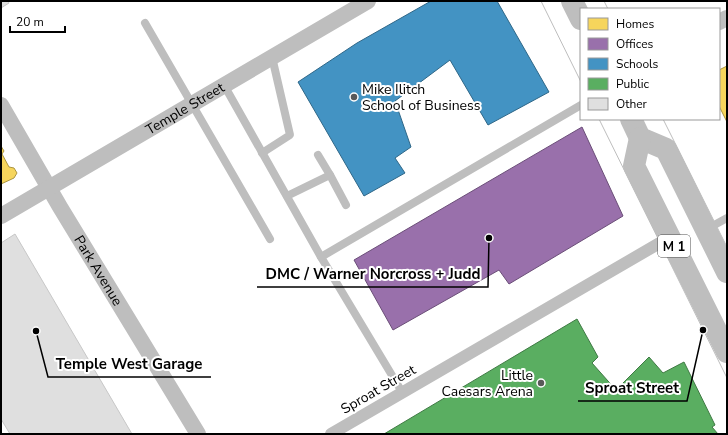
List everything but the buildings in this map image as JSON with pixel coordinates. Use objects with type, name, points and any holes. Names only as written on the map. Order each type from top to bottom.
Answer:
[{"type":"main road","points":[[572,1],[580,17]]},
{"type":"main road","name":"M 1","points":[[636,128],[666,149],[727,272]]},
{"type":"main road","name":"M 1","points":[[636,128],[634,166],[727,352]]},
{"type":"street","name":"Temple Street","points":[[1,216],[365,2]]},
{"type":"street","name":"Park Avenue","points":[[1,105],[198,434]]},
{"type":"street","name":"Sproat Street","points":[[330,434],[670,237]]},
{"type":"lane","points":[[145,23],[270,239]]},
{"type":"lane","points":[[262,153],[290,136],[272,57]]},
{"type":"lane","points":[[224,85],[321,257],[402,392]]},
{"type":"lane","points":[[321,257],[580,106]]},
{"type":"lane","points":[[318,155],[346,205]]},
{"type":"lane","points":[[287,196],[330,175]]},
{"type":"lane","points":[[706,229],[727,218]]},
{"type":"tram line","points":[[541,1],[580,80]]},
{"type":"tram line","points":[[604,1],[608,8]]},
{"type":"tram line","points":[[599,120],[727,378]]},
{"type":"tram line","points":[[664,120],[727,247]]},
{"type":"place","name":"Mike Ilitch School of Business","points":[[354,97]]},
{"type":"place","name":"DMC / Warner Norcross + Judd","points":[[489,238]]},
{"type":"place","name":"Sproat Street","points":[[703,330]]},
{"type":"place","name":"Temple West Garage","points":[[36,331]]},
{"type":"place","name":"Little Caesars Arena","points":[[541,383]]}]
